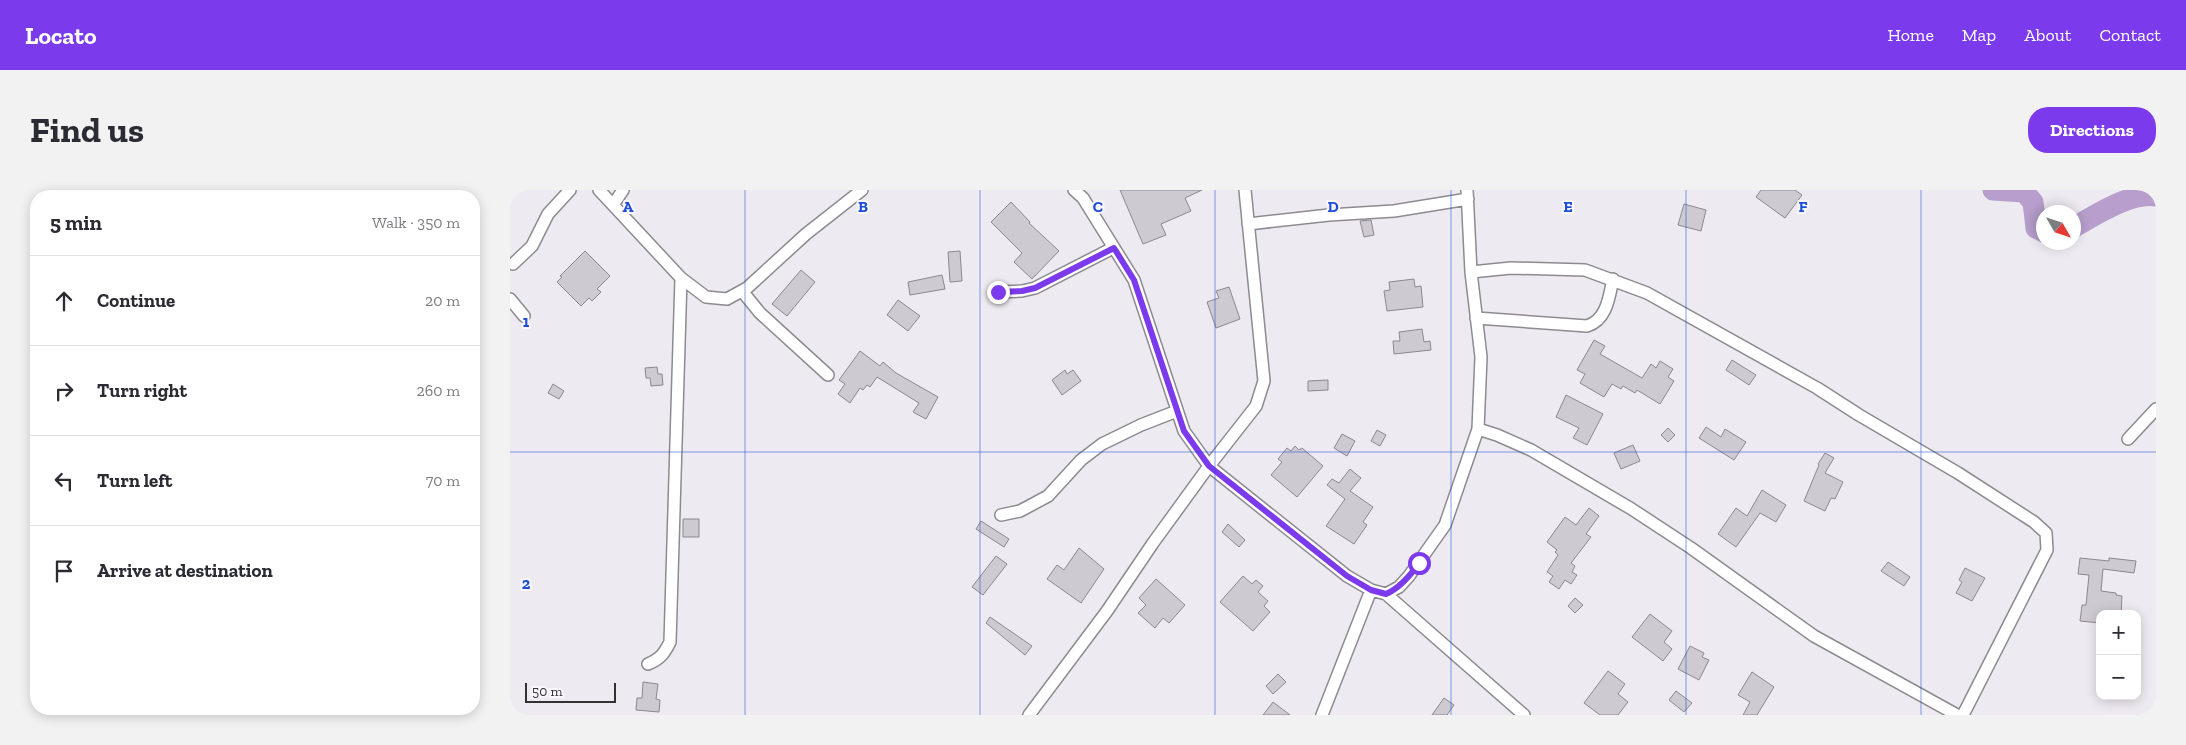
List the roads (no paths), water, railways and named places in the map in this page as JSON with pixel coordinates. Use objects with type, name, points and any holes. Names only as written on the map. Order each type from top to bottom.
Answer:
[{"type":"street","points":[[512,264],[532,246],[548,214],[570,190]]},
{"type":"street","points":[[598,190],[681,278],[706,297],[728,299],[742,291],[806,234],[862,190]]},
{"type":"street","points":[[613,205],[624,190]]},
{"type":"street","points":[[1074,190],[1083,198],[1134,280],[1184,431],[1209,466],[1347,576],[1371,590],[1386,594],[1524,715]]},
{"type":"street","points":[[1029,715],[1108,611],[1153,543],[1209,466],[1256,406],[1264,381],[1245,190]]},
{"type":"street","points":[[1248,224],[1329,215],[1394,211],[1467,194],[1471,272],[1481,357],[1478,430],[1444,526],[1410,576],[1399,587],[1386,594]]},
{"type":"street","points":[[998,292],[1022,291],[1035,288],[1114,248]]},
{"type":"street","points":[[1471,272],[1510,268],[1568,268],[1585,270],[1654,296],[1817,388],[1859,416],[1958,473],[2034,522],[2046,533],[2048,550],[1963,715]]},
{"type":"street","points":[[648,664],[665,653],[670,642],[681,278]]},
{"type":"street","points":[[1476,318],[1587,326],[1593,324],[1605,312],[1613,279]]},
{"type":"street","points":[[742,291],[760,313],[828,375]]},
{"type":"street","points":[[510,299],[524,316]]},
{"type":"street","points":[[2128,439],[2156,409]]},
{"type":"street","points":[[1001,515],[1020,511],[1048,496],[1081,460],[1102,444],[1141,425],[1177,411]]},
{"type":"street","points":[[1478,430],[1497,435],[1531,450],[1630,508],[1691,548],[1814,636],[1957,715]]},
{"type":"street","points":[[1322,715],[1371,590]]},
{"type":"waterway","points":[[1993,190],[2024,192],[2033,202],[2036,228]]},
{"type":"waterway","points":[[2081,223],[2113,205],[2135,197],[2156,196]]}]
